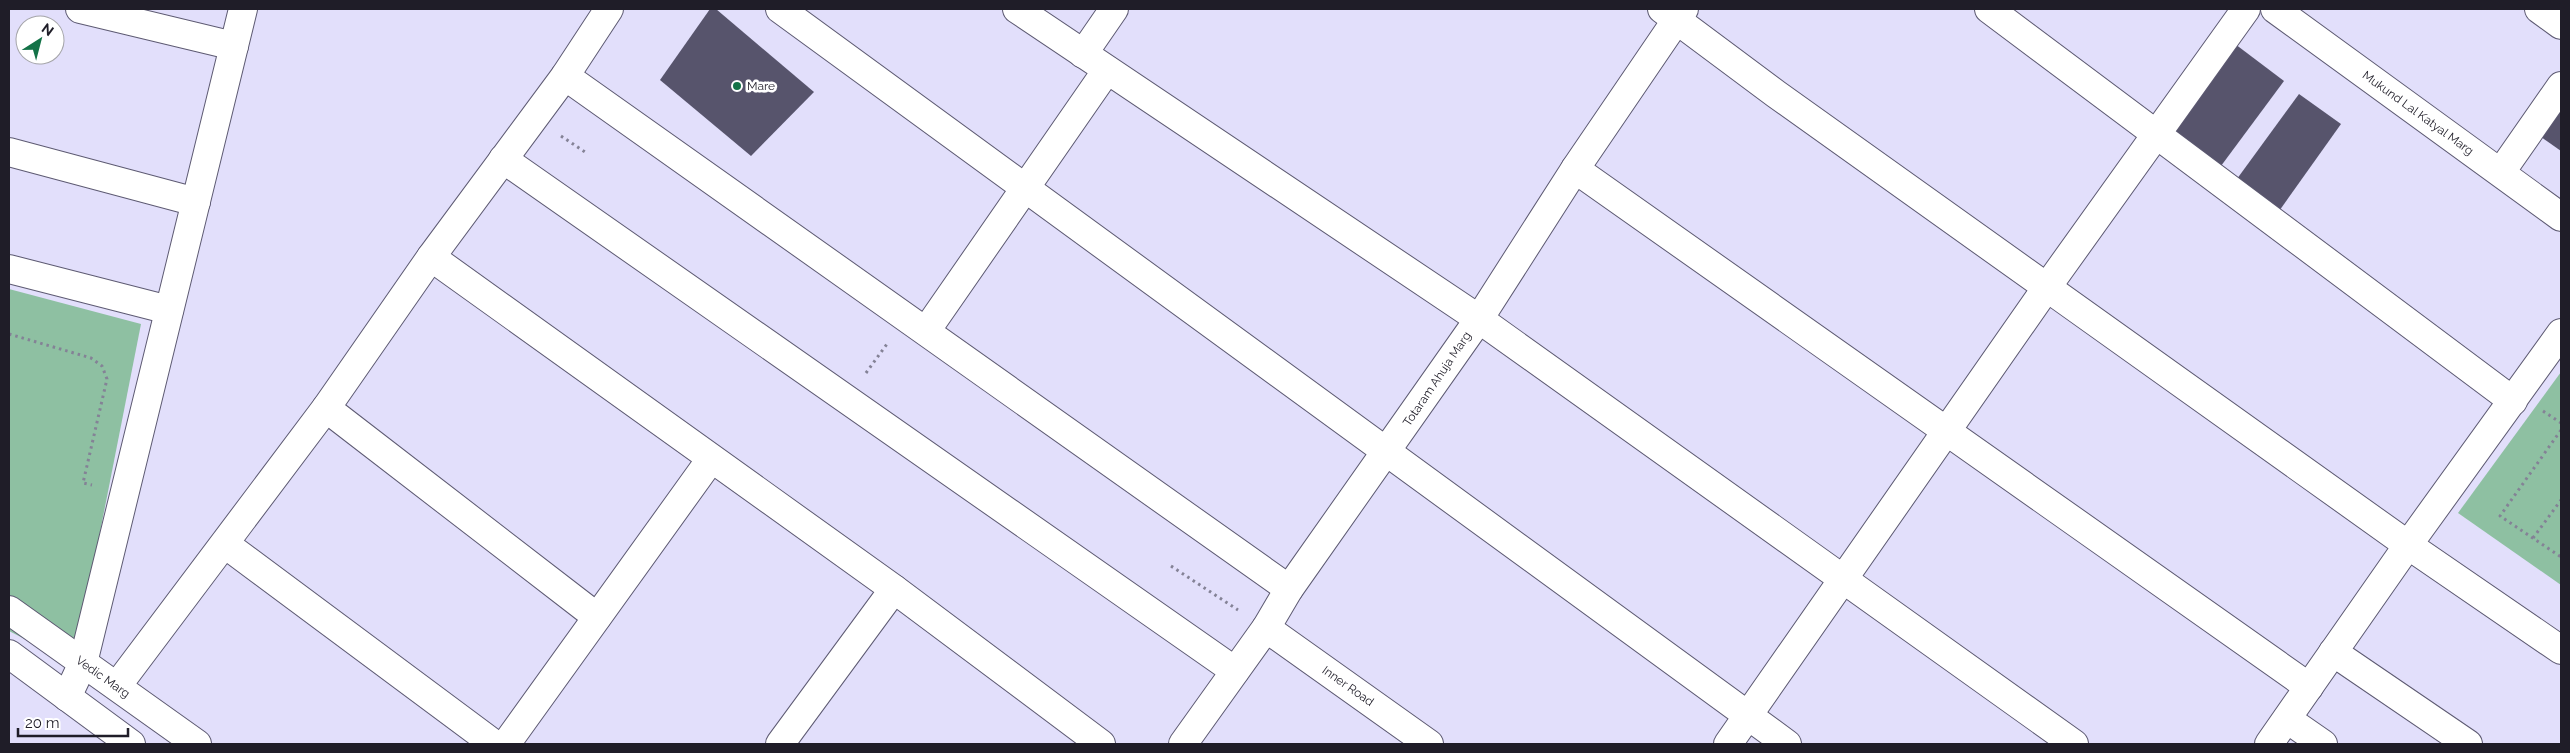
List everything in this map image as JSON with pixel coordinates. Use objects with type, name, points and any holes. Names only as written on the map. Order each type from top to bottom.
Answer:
[{"type":"street","points":[[80,9],[234,46]]},
{"type":"street","points":[[67,697],[83,663],[243,9]]},
{"type":"street","points":[[117,686],[326,408],[431,257],[565,76],[609,9]]},
{"type":"street","points":[[780,9],[1787,744]]},
{"type":"street","points":[[1017,9],[1479,318],[2074,744]]},
{"type":"street","points":[[1083,54],[1114,9]]},
{"type":"street","points":[[1989,9],[2513,402]]},
{"type":"street","points":[[1728,744],[2048,287],[2246,9]]},
{"type":"street","name":"Mukund Lal Katyal Marg","points":[[2275,9],[2561,217]]},
{"type":"street","points":[[2539,9],[2561,25]]},
{"type":"street","points":[[1675,12],[1776,94],[2408,545],[2559,644]]},
{"type":"street","name":"Totaram Ahuja Marg","points":[[1183,744],[1266,628],[1289,589],[1388,452],[1479,318],[1675,12]]},
{"type":"street","points":[[926,331],[1107,70]]},
{"type":"street","points":[[565,76],[1289,589]]},
{"type":"street","points":[[2500,172],[2561,86]]},
{"type":"street","points":[[9,152],[196,202]]},
{"type":"street","points":[[503,159],[1235,671]]},
{"type":"street","points":[[1576,169],[2309,687]]},
{"type":"street","points":[[431,257],[894,588],[1101,744]]},
{"type":"street","points":[[9,269],[170,310]]},
{"type":"street","points":[[2269,744],[2408,545],[2561,333]]},
{"type":"street","points":[[326,408],[597,617]]},
{"type":"street","points":[[506,744],[711,459]]},
{"type":"street","points":[[225,544],[494,744]]},
{"type":"street","points":[[780,744],[894,588]]},
{"type":"street","points":[[9,648],[18,616]]},
{"type":"street","name":"Vedic Marg","points":[[18,616],[197,744]]},
{"type":"street","name":"Inner Road","points":[[1266,628],[1430,744]]},
{"type":"street","points":[[2334,652],[2468,744]]},
{"type":"street","points":[[9,654],[131,744]]},
{"type":"street","points":[[2287,718],[2323,744]]},
{"type":"path","points":[[583,160],[588,154]]},
{"type":"path","points":[[9,334],[91,358],[102,366],[107,379],[83,483]]},
{"type":"path","points":[[861,381],[891,338]]},
{"type":"path","points":[[2561,430],[2500,516],[2561,557]]},
{"type":"path","points":[[2533,538],[2561,500]]},
{"type":"path","points":[[1171,566],[1266,628]]},
{"type":"green space","points":[[9,289],[141,324],[74,664],[9,631]]},
{"type":"green space","points":[[2561,372],[2561,585],[2458,513]]},
{"type":"building","name":"Mare","points":[[710,9],[716,9],[814,92],[751,156],[660,80]]},
{"type":"building","points":[[2235,44],[2284,81],[2218,170],[2168,133]]},
{"type":"building","points":[[2299,94],[2341,124],[2277,214],[2234,183]]},
{"type":"building","points":[[2561,100],[2561,151],[2537,134]]},
{"type":"place","name":"Mare","points":[[737,86]]}]
